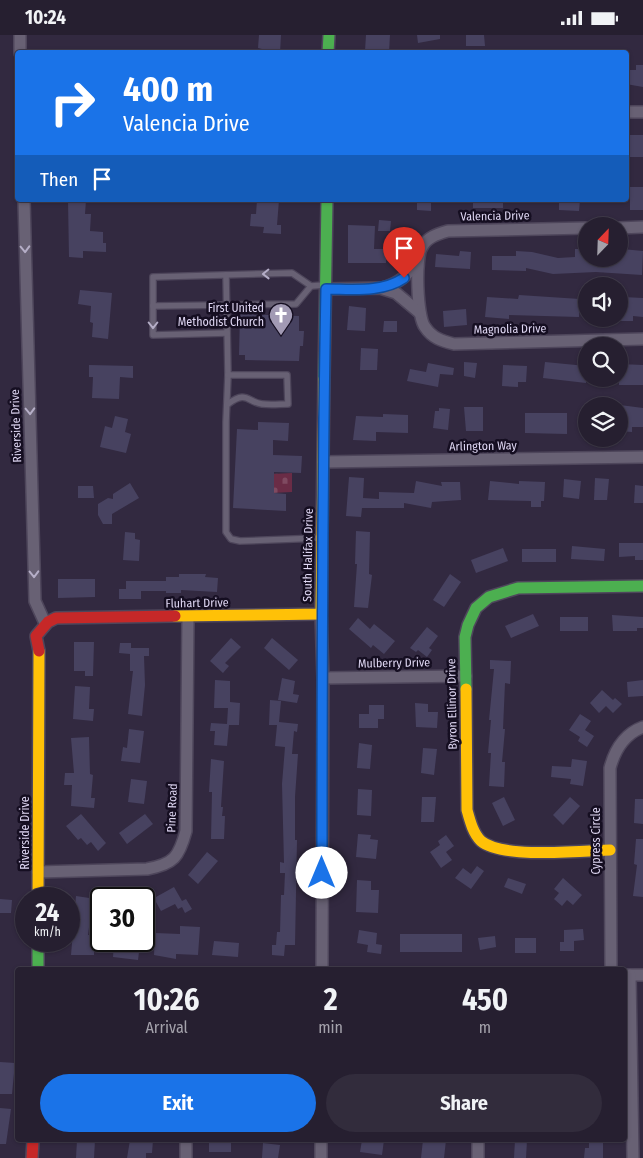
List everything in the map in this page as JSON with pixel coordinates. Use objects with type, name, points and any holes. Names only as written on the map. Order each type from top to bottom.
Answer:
[{"type":"street","points":[[20,35],[20,50]]},
{"type":"street","points":[[328,50],[329,35]]},
{"type":"street","points":[[629,112],[643,112]]},
{"type":"street","name":"Riverside Drive","points":[[24,202],[35,601],[47,629],[36,636],[40,647],[38,887]]},
{"type":"street","name":"South Halifax Drive","points":[[322,967],[323,678],[321,614],[327,202]]},
{"type":"street","points":[[628,227],[643,227]]},
{"type":"street","name":"Valencia Drive","points":[[326,287],[380,288],[394,285],[411,270],[421,247],[427,240],[448,231],[578,228]]},
{"type":"street","name":"Magnolia Drive","points":[[418,257],[420,313],[424,326],[434,338],[454,344],[643,339]]},
{"type":"street","name":"Valencia Drive","points":[[380,288],[396,293],[420,313]]},
{"type":"street","name":"Arlington Way","points":[[323,462],[643,457]]},
{"type":"street","name":"Byron Ellinor Drive","points":[[610,850],[504,851],[483,843],[475,833],[467,810],[467,626],[477,606],[486,597],[499,592],[518,588],[643,586]]},
{"type":"street","name":"Fluhart Drive","points":[[47,629],[58,616],[74,618],[321,614]]},
{"type":"street","name":"Pine Road","points":[[38,872],[147,869],[165,866],[176,858],[186,831],[188,617]]},
{"type":"street","name":"Mulberry Drive","points":[[323,678],[466,676]]},
{"type":"street","name":"Cypress Circle","points":[[611,967],[610,768],[614,753],[622,741],[635,729],[643,727]]},
{"type":"street","points":[[38,952],[38,967]]},
{"type":"street","points":[[633,1158],[628,975],[643,975]]},
{"type":"street","points":[[32,1158],[33,1142]]},
{"type":"street","points":[[186,1142],[186,1158]]},
{"type":"street","points":[[321,1142],[321,1158]]},
{"type":"street","points":[[478,1142],[478,1158]]},
{"type":"lane","points":[[227,333],[153,335],[153,277],[292,273],[311,286],[326,287]]},
{"type":"lane","points":[[226,275],[228,375],[226,531],[231,539],[240,541],[322,538]]},
{"type":"lane","points":[[153,306],[296,304],[311,286]]},
{"type":"lane","points":[[228,375],[287,375],[288,404],[260,404],[246,397],[240,397],[228,403]]},
{"type":"green space","points":[[292,473],[292,492],[271,493],[271,474]]},
{"type":"building","points":[[259,35],[281,35],[280,50],[262,50],[258,48]]},
{"type":"building","points":[[366,35],[390,35],[389,50],[365,50]]},
{"type":"building","points":[[417,35],[440,35],[440,39],[418,43]]},
{"type":"building","points":[[466,35],[484,35],[485,46],[466,46]]},
{"type":"building","points":[[636,65],[643,65],[643,87],[629,85],[629,70],[636,70]]},
{"type":"building","points":[[629,135],[643,135],[643,157],[629,157]]},
{"type":"building","points":[[630,187],[643,187],[643,210],[630,210]]},
{"type":"building","points":[[68,202],[86,202],[85,214],[91,214],[90,231],[103,232],[103,243],[106,243],[106,252],[83,251],[83,258],[69,257]]},
{"type":"building","points":[[257,202],[279,202],[277,225],[281,225],[281,234],[263,233],[264,227],[250,226],[251,214],[256,214]]},
{"type":"building","points":[[417,202],[431,202],[431,211],[417,210]]},
{"type":"building","points":[[473,202],[503,202],[503,208],[473,208]]},
{"type":"building","points":[[559,202],[580,202],[579,211],[559,210]]},
{"type":"building","points":[[379,220],[391,221],[390,231],[378,231]]},
{"type":"building","points":[[348,225],[375,226],[374,249],[386,249],[386,263],[348,263]]},
{"type":"building","points":[[575,249],[578,249],[578,267],[628,267],[628,250],[643,251],[642,275],[596,272],[553,274],[526,268],[526,271],[492,270],[492,256],[516,256],[516,251],[532,252],[558,258],[575,257]]},
{"type":"building","points":[[460,251],[471,252],[470,269],[435,267],[436,254],[459,256]]},
{"type":"building","points":[[80,290],[112,293],[108,339],[92,337],[93,323],[90,322],[91,306],[78,304]]},
{"type":"building","points":[[519,295],[578,299],[578,317],[509,315],[509,319],[485,317],[487,297],[518,299]]},
{"type":"building","points":[[628,297],[643,298],[643,317],[633,316],[633,321],[628,321]]},
{"type":"building","points":[[349,306],[366,308],[365,331],[347,330]]},
{"type":"building","points":[[466,309],[467,325],[444,327],[443,311]]},
{"type":"building","points":[[240,314],[299,316],[299,331],[304,331],[299,361],[245,360],[245,355],[239,355]]},
{"type":"building","points":[[384,321],[397,321],[397,332],[383,332]]},
{"type":"building","points":[[361,348],[378,349],[377,370],[360,370]]},
{"type":"building","points":[[464,362],[477,363],[475,378],[464,376]]},
{"type":"building","points":[[545,362],[578,365],[578,382],[543,378]]},
{"type":"building","points":[[428,363],[454,368],[453,375],[440,374],[438,387],[407,381],[410,369],[426,372]]},
{"type":"building","points":[[628,364],[643,365],[643,385],[628,385]]},
{"type":"building","points":[[89,365],[133,366],[133,378],[120,377],[119,399],[92,398],[93,377],[89,377]]},
{"type":"building","points":[[503,365],[527,366],[526,382],[518,382],[518,387],[502,386]]},
{"type":"building","points":[[628,406],[643,408],[643,427],[632,427],[632,432],[628,432]]},
{"type":"building","points":[[464,407],[483,407],[483,431],[466,431]]},
{"type":"building","points":[[439,408],[450,409],[448,430],[433,428],[435,411],[439,411]]},
{"type":"building","points":[[525,413],[567,413],[567,434],[525,433]]},
{"type":"building","points":[[383,414],[408,415],[408,433],[376,432],[376,441],[353,440],[356,416],[383,417]]},
{"type":"building","points":[[115,416],[128,419],[125,432],[131,434],[126,453],[100,447],[105,426],[112,428]]},
{"type":"building","points":[[258,422],[289,423],[288,441],[273,440],[273,455],[302,456],[301,473],[274,472],[274,493],[286,494],[286,511],[233,508],[237,429],[258,430]]},
{"type":"building","points":[[349,477],[364,478],[363,498],[379,499],[379,492],[414,493],[416,481],[442,486],[441,482],[460,482],[461,500],[432,502],[431,508],[404,503],[404,508],[362,508],[361,517],[346,516]]},
{"type":"building","points":[[595,478],[609,479],[607,500],[594,500]]},
{"type":"building","points":[[564,479],[581,481],[579,499],[563,497]]},
{"type":"building","points":[[490,481],[519,484],[519,481],[545,482],[544,501],[541,501],[541,507],[531,507],[531,501],[488,500]]},
{"type":"building","points":[[130,483],[139,498],[112,514],[112,524],[103,524],[98,515],[98,504],[108,498],[113,499],[113,494]]},
{"type":"building","points":[[635,485],[643,486],[643,503],[634,503]]},
{"type":"building","points":[[78,486],[93,486],[94,498],[78,498]]},
{"type":"building","points":[[356,531],[370,532],[369,574],[372,575],[368,608],[354,607],[357,564],[355,564]]},
{"type":"building","points":[[125,532],[135,533],[135,539],[140,540],[139,561],[123,560]]},
{"type":"building","points":[[619,543],[643,543],[643,560],[635,560],[635,556],[619,557]]},
{"type":"building","points":[[572,546],[605,549],[604,561],[571,559]]},
{"type":"building","points":[[503,548],[508,561],[476,573],[471,560]]},
{"type":"building","points":[[522,549],[556,549],[556,562],[522,562]]},
{"type":"building","points":[[179,574],[206,574],[205,577],[218,578],[217,592],[181,590],[181,593],[166,593],[166,591],[141,591],[141,599],[119,599],[119,589],[126,589],[126,581],[166,581],[166,577],[179,577]]},
{"type":"building","points":[[450,574],[461,582],[444,607],[433,600]]},
{"type":"building","points":[[58,579],[95,579],[95,597],[58,598]]},
{"type":"building","points":[[533,614],[539,626],[511,638],[505,626]]},
{"type":"building","points":[[612,615],[643,617],[643,628],[637,628],[637,631],[613,631]]},
{"type":"building","points":[[560,617],[588,617],[588,631],[560,631]]},
{"type":"building","points":[[358,618],[370,629],[374,624],[395,641],[384,654],[373,645],[371,648],[349,629]]},
{"type":"building","points":[[427,627],[438,636],[429,648],[432,650],[427,657],[418,650],[416,652],[410,648]]},
{"type":"building","points":[[231,638],[241,647],[225,663],[229,666],[223,673],[210,661]]},
{"type":"building","points":[[272,638],[298,660],[289,670],[264,648]]},
{"type":"building","points":[[74,642],[94,642],[93,676],[85,676],[85,671],[74,671]]},
{"type":"building","points":[[120,643],[131,643],[131,648],[149,648],[149,656],[144,656],[145,685],[142,716],[128,714],[133,671],[130,671],[130,654],[119,653]]},
{"type":"building","points":[[490,660],[511,661],[510,684],[505,683],[503,729],[505,729],[502,762],[505,762],[504,787],[489,786],[491,753],[488,753],[491,720],[489,720],[494,669],[490,669]]},
{"type":"building","points":[[282,678],[295,681],[293,694],[299,695],[297,703],[278,700]]},
{"type":"building","points":[[215,680],[230,681],[230,702],[240,703],[239,725],[229,725],[227,746],[214,745],[215,731],[210,731],[211,723],[227,724],[228,708],[214,708]]},
{"type":"building","points":[[643,680],[643,696],[628,697],[627,682]]},
{"type":"building","points":[[75,686],[90,687],[89,709],[94,709],[93,721],[73,719]]},
{"type":"building","points":[[602,690],[613,700],[615,698],[622,704],[613,713],[606,706],[599,713],[590,703]]},
{"type":"building","points":[[270,700],[281,701],[279,722],[298,724],[297,732],[294,731],[292,754],[298,754],[295,797],[295,840],[297,840],[295,945],[285,945],[284,956],[272,955],[272,945],[276,945],[277,932],[280,932],[281,895],[284,895],[285,873],[280,873],[280,862],[284,863],[282,784],[285,747],[275,746],[277,725],[269,725]]},
{"type":"building","points":[[415,703],[428,704],[428,712],[438,712],[437,728],[416,727]]},
{"type":"building","points":[[369,705],[384,705],[384,719],[378,719],[378,728],[359,728],[359,714],[369,714]]},
{"type":"building","points":[[580,714],[591,721],[585,730],[594,736],[587,747],[578,741],[580,737],[569,730]]},
{"type":"building","points":[[129,729],[144,731],[140,763],[121,761],[123,747],[127,748]]},
{"type":"building","points":[[89,737],[90,774],[93,775],[91,798],[95,798],[94,808],[71,806],[72,785],[64,785],[65,773],[74,773],[71,738]]},
{"type":"building","points":[[359,743],[372,745],[370,769],[357,768]]},
{"type":"building","points":[[423,748],[437,749],[434,775],[421,773]]},
{"type":"building","points":[[211,759],[224,761],[221,807],[223,807],[222,816],[225,816],[224,839],[211,839],[212,792],[209,792]]},
{"type":"building","points":[[572,759],[587,761],[583,786],[570,784],[571,779],[551,777],[552,766],[571,767]]},
{"type":"building","points":[[131,779],[147,781],[144,804],[128,802]]},
{"type":"building","points":[[358,789],[372,790],[371,816],[357,815]]},
{"type":"building","points":[[422,797],[436,797],[434,822],[421,822]]},
{"type":"building","points":[[504,797],[515,820],[503,826],[492,803]]},
{"type":"building","points":[[570,797],[580,806],[563,825],[553,815]]},
{"type":"building","points":[[635,799],[643,799],[643,824],[634,823]]},
{"type":"building","points":[[81,814],[106,843],[98,851],[91,842],[87,845],[81,838],[78,840],[66,826]]},
{"type":"building","points":[[145,814],[153,824],[127,844],[119,833]]},
{"type":"building","points":[[358,834],[371,835],[370,839],[378,840],[376,859],[356,857]]},
{"type":"building","points":[[446,835],[454,846],[446,852],[452,860],[441,868],[430,852],[440,845],[438,841]]},
{"type":"building","points":[[636,839],[643,839],[643,897],[633,896],[637,865],[634,864]]},
{"type":"building","points":[[207,852],[218,861],[198,884],[188,875]]},
{"type":"building","points":[[477,866],[484,871],[471,889],[455,878],[463,868],[471,874]]},
{"type":"building","points":[[508,878],[526,884],[522,894],[504,887]]},
{"type":"building","points":[[563,878],[582,895],[573,905],[567,900],[562,906],[554,899],[559,893],[554,889]]},
{"type":"building","points":[[357,880],[371,881],[371,890],[379,890],[378,913],[356,912]]},
{"type":"building","points":[[174,887],[182,901],[186,899],[192,909],[185,913],[182,907],[178,909],[175,904],[161,911],[156,902],[156,897]]},
{"type":"building","points":[[80,897],[90,898],[88,935],[90,935],[90,952],[94,952],[94,955],[71,955],[71,952],[80,952]]},
{"type":"building","points":[[0,899],[12,900],[11,913],[0,913]]},
{"type":"building","points":[[180,926],[200,927],[198,955],[176,954],[176,959],[154,955],[155,933],[180,934]]},
{"type":"building","points":[[583,929],[584,940],[574,941],[574,951],[560,951],[560,942],[564,942],[564,930]]},
{"type":"building","points":[[359,930],[377,933],[376,944],[382,945],[381,954],[367,952],[368,945],[357,943]]},
{"type":"building","points":[[400,934],[462,934],[462,952],[400,952]]},
{"type":"building","points":[[495,936],[496,947],[480,950],[478,938]]},
{"type":"building","points":[[515,938],[536,938],[536,953],[515,953]]},
{"type":"building","points":[[214,941],[239,943],[238,957],[212,955]]},
{"type":"building","points":[[113,952],[139,952],[138,960],[113,957]]},
{"type":"building","points":[[0,1062],[15,1063],[12,1094],[0,1094]]},
{"type":"building","points":[[0,1108],[11,1109],[6,1144],[0,1144]]},
{"type":"building","points":[[77,1142],[95,1142],[94,1158],[76,1158]]},
{"type":"building","points":[[130,1142],[153,1142],[152,1153],[146,1153],[146,1158],[127,1158]]},
{"type":"building","points":[[209,1142],[231,1143],[231,1152],[209,1152]]},
{"type":"building","points":[[362,1142],[384,1142],[382,1155],[360,1152]]},
{"type":"building","points":[[423,1142],[446,1142],[444,1158],[421,1158]]},
{"type":"building","points":[[515,1142],[527,1142],[526,1158],[514,1158]]},
{"type":"building","points":[[589,1142],[603,1142],[603,1158],[584,1158],[585,1148],[589,1148]]},
{"type":"building","points":[[263,1143],[280,1145],[278,1158],[262,1158]]},
{"type":"traffic: fast","points":[[328,50],[329,35]]},
{"type":"traffic: fast","points":[[324,379],[327,202]]},
{"type":"traffic: fast","points":[[466,689],[465,637],[476,608],[489,597],[518,588],[643,586]]},
{"type":"traffic: fast","points":[[38,952],[38,967]]},
{"type":"traffic: slow","points":[[175,616],[321,614],[324,379]]},
{"type":"traffic: slow","points":[[38,887],[39,651]]},
{"type":"traffic: slow","points":[[466,689],[467,810],[478,838],[491,847],[524,852],[610,850]]},
{"type":"traffic: jam","points":[[39,651],[36,636],[48,622],[56,618],[175,616]]},
{"type":"traffic: jam","points":[[32,1158],[33,1142]]},
{"type":"place","name":"First United Methodist Church","points":[[281,336]]},
{"type":"route","points":[[322,873],[323,678],[321,614],[326,289],[380,288],[394,285],[404,278]]}]
